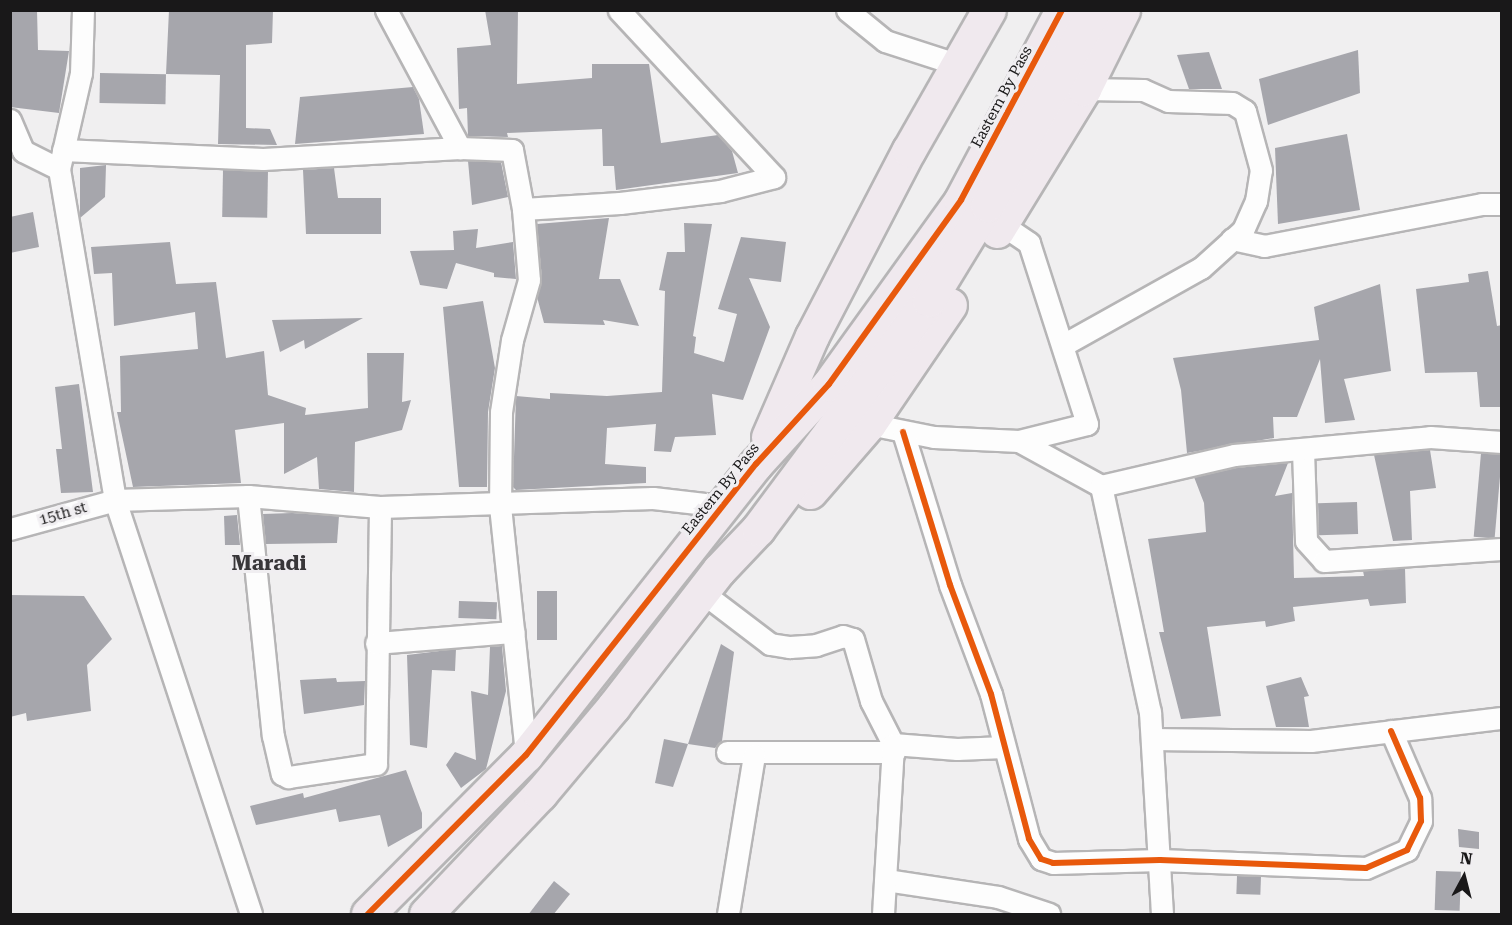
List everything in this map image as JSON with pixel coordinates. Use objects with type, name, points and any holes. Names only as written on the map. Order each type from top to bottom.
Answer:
[{"type":"main road","points":[[756,464],[812,336],[909,150],[989,10]]},
{"type":"main road","name":"Eastern By Pass","points":[[368,915],[526,755],[756,464],[829,384],[961,200],[1062,10]]},
{"type":"main road","points":[[437,911],[540,794],[703,593],[758,529],[929,300],[987,205],[1094,10]]},
{"type":"main road","points":[[758,529],[804,498],[869,424],[1001,224],[1084,89],[1123,10]]},
{"type":"street","points":[[83,10],[81,73],[61,159],[114,500],[251,915]]},
{"type":"street","points":[[386,10],[460,148]]},
{"type":"street","points":[[523,209],[620,203],[720,191],[774,177],[619,10]]},
{"type":"street","points":[[848,10],[885,41],[959,65]]},
{"type":"street","points":[[1063,345],[1201,268],[1243,230],[1256,201],[1261,170],[1245,111],[1232,103],[1168,101],[1143,90],[1084,89]]},
{"type":"street","points":[[10,120],[17,154],[61,159],[263,159],[460,148],[512,150],[523,209],[529,280],[512,340],[501,412],[500,506],[526,755]]},
{"type":"street","points":[[1232,239],[1264,246],[1482,204],[1502,204]]},
{"type":"street","points":[[869,424],[903,432],[1019,441],[1088,424],[1029,243],[1001,224]]},
{"type":"street","points":[[903,432],[950,585],[991,694],[1029,839],[1041,859],[1053,863],[1160,860],[1366,868],[1407,850],[1421,821],[1420,798],[1390,731]]},
{"type":"street","points":[[1019,441],[1101,486],[1234,455],[1430,437],[1502,442]]},
{"type":"street","points":[[1303,450],[1306,542],[1324,561],[1502,549]]},
{"type":"street","points":[[1101,486],[1150,712],[1162,915]]},
{"type":"street","points":[[248,496],[273,736],[282,774],[299,777],[376,764],[376,643],[380,507]]},
{"type":"street","name":"15th st","points":[[10,529],[114,500],[248,496],[380,507],[500,506],[653,498],[722,506]]},
{"type":"street","points":[[703,593],[770,644],[790,647],[816,645],[843,636],[853,639],[858,646],[870,701],[893,748],[883,915]]},
{"type":"street","points":[[376,643],[514,632]]},
{"type":"street","points":[[1152,739],[1311,741],[1502,718]]},
{"type":"street","points":[[727,752],[754,755],[893,748],[1004,747]]},
{"type":"street","points":[[728,915],[754,755]]},
{"type":"street","points":[[886,880],[998,897],[1049,915]]},
{"type":"building","points":[[10,10],[37,10],[38,50],[69,51],[59,113],[10,107]]},
{"type":"building","points":[[169,10],[273,10],[272,43],[246,45],[246,128],[270,129],[277,145],[218,144],[220,75],[166,74]]},
{"type":"building","points":[[485,10],[518,10],[517,84],[592,78],[592,64],[649,64],[661,143],[718,135],[732,151],[738,173],[616,190],[614,166],[603,166],[602,129],[507,133],[508,137],[468,136],[467,108],[459,109],[457,48],[491,45]]},
{"type":"building","points":[[1358,50],[1360,93],[1268,125],[1259,79]]},
{"type":"building","points":[[1209,52],[1222,89],[1189,89],[1177,55]]},
{"type":"building","points":[[100,73],[166,74],[165,104],[99,103]]},
{"type":"building","points":[[413,87],[419,99],[424,134],[295,144],[300,97]]},
{"type":"building","points":[[1347,134],[1360,210],[1278,224],[1275,148]]},
{"type":"building","points":[[468,161],[501,162],[508,197],[472,205]]},
{"type":"building","points":[[106,165],[105,197],[80,218],[80,168]]},
{"type":"building","points":[[334,168],[338,198],[381,198],[381,234],[306,234],[303,170]]},
{"type":"building","points":[[223,170],[268,171],[267,218],[222,217]]},
{"type":"building","points":[[33,212],[39,247],[10,253],[10,217]]},
{"type":"building","points":[[609,218],[599,279],[620,279],[639,326],[603,320],[605,325],[544,323],[537,297],[542,279],[537,224]]},
{"type":"building","points":[[684,223],[712,224],[693,336],[696,337],[694,353],[724,362],[737,314],[718,309],[741,237],[786,242],[781,282],[749,278],[770,327],[743,400],[712,394],[716,435],[675,437],[671,452],[654,451],[656,424],[607,428],[605,464],[646,467],[646,483],[516,490],[513,487],[516,396],[550,399],[550,393],[607,396],[662,392],[665,291],[659,290],[667,252],[685,252]]},
{"type":"building","points":[[478,229],[476,248],[513,242],[516,279],[494,277],[494,273],[456,263],[447,289],[420,285],[410,251],[454,250],[453,231]]},
{"type":"building","points":[[170,242],[176,284],[216,282],[226,358],[264,351],[268,395],[306,408],[305,415],[368,408],[367,353],[404,353],[402,402],[411,400],[402,430],[355,442],[354,492],[319,489],[317,457],[284,474],[284,423],[235,430],[241,483],[133,487],[117,412],[121,412],[120,356],[198,349],[195,312],[114,326],[112,273],[94,274],[91,247]]},
{"type":"building","points":[[1488,271],[1497,326],[1502,325],[1502,407],[1480,407],[1477,372],[1425,373],[1416,289],[1469,282],[1468,274]]},
{"type":"building","points":[[1380,284],[1391,371],[1344,379],[1355,420],[1325,423],[1320,359],[1297,417],[1273,417],[1274,438],[1187,453],[1181,390],[1173,358],[1319,340],[1314,307]]},
{"type":"building","points":[[483,301],[495,368],[488,412],[487,487],[459,487],[443,307]]},
{"type":"building","points":[[363,318],[305,349],[304,340],[280,352],[272,320]]},
{"type":"building","points":[[79,384],[93,492],[61,493],[56,449],[62,449],[55,387]]},
{"type":"building","points":[[1430,450],[1436,488],[1410,491],[1412,540],[1393,541],[1374,455]]},
{"type":"building","points":[[1481,453],[1502,455],[1495,539],[1474,537]]},
{"type":"building","points":[[1288,463],[1275,496],[1292,493],[1294,578],[1364,576],[1363,571],[1405,568],[1406,603],[1370,606],[1368,599],[1293,607],[1295,621],[1266,627],[1265,621],[1207,627],[1221,716],[1181,719],[1159,632],[1164,632],[1148,539],[1206,532],[1204,503],[1194,477],[1236,468]]},
{"type":"building","points":[[1357,502],[1358,534],[1319,535],[1318,503]]},
{"type":"building","points":[[263,514],[339,516],[337,543],[266,544]]},
{"type":"building","points":[[237,515],[240,545],[225,545],[224,516]]},
{"type":"building","points":[[537,591],[557,591],[557,640],[537,640]]},
{"type":"building","points":[[10,595],[84,596],[112,639],[87,665],[91,711],[27,721],[26,713],[10,717]]},
{"type":"building","points":[[459,601],[497,602],[496,619],[458,618]]},
{"type":"building","points":[[721,644],[734,652],[722,741],[715,748],[688,744]]},
{"type":"building","points":[[502,646],[506,691],[486,769],[461,788],[446,765],[455,752],[476,760],[471,691],[488,695],[490,647]]},
{"type":"building","points":[[456,649],[455,671],[432,670],[427,748],[410,745],[407,655]]},
{"type":"building","points":[[1301,677],[1309,696],[1304,697],[1309,727],[1276,727],[1266,686]]},
{"type":"building","points":[[336,678],[337,682],[365,681],[364,705],[304,714],[300,680]]},
{"type":"building","points":[[664,739],[688,744],[673,787],[655,783]]},
{"type":"building","points":[[406,770],[422,813],[422,828],[388,847],[380,815],[339,822],[336,809],[256,825],[250,806],[303,793],[304,798]]},
{"type":"building","points":[[1458,829],[1479,832],[1479,849],[1459,847]]},
{"type":"building","points":[[1436,871],[1461,872],[1460,911],[1435,910]]},
{"type":"building","points":[[1237,876],[1261,877],[1260,895],[1236,894]]},
{"type":"building","points":[[554,881],[570,894],[553,915],[528,915]]},
{"type":"cycle path","points":[[368,914],[526,755],[756,464],[829,384],[961,200],[1062,10]]},
{"type":"cycle path","points":[[903,432],[950,585],[991,694],[1029,839],[1041,859],[1053,863],[1160,860],[1366,868],[1407,850],[1421,821],[1420,798],[1391,731]]},
{"type":"district","name":"Maradi","points":[[269,563]]}]
